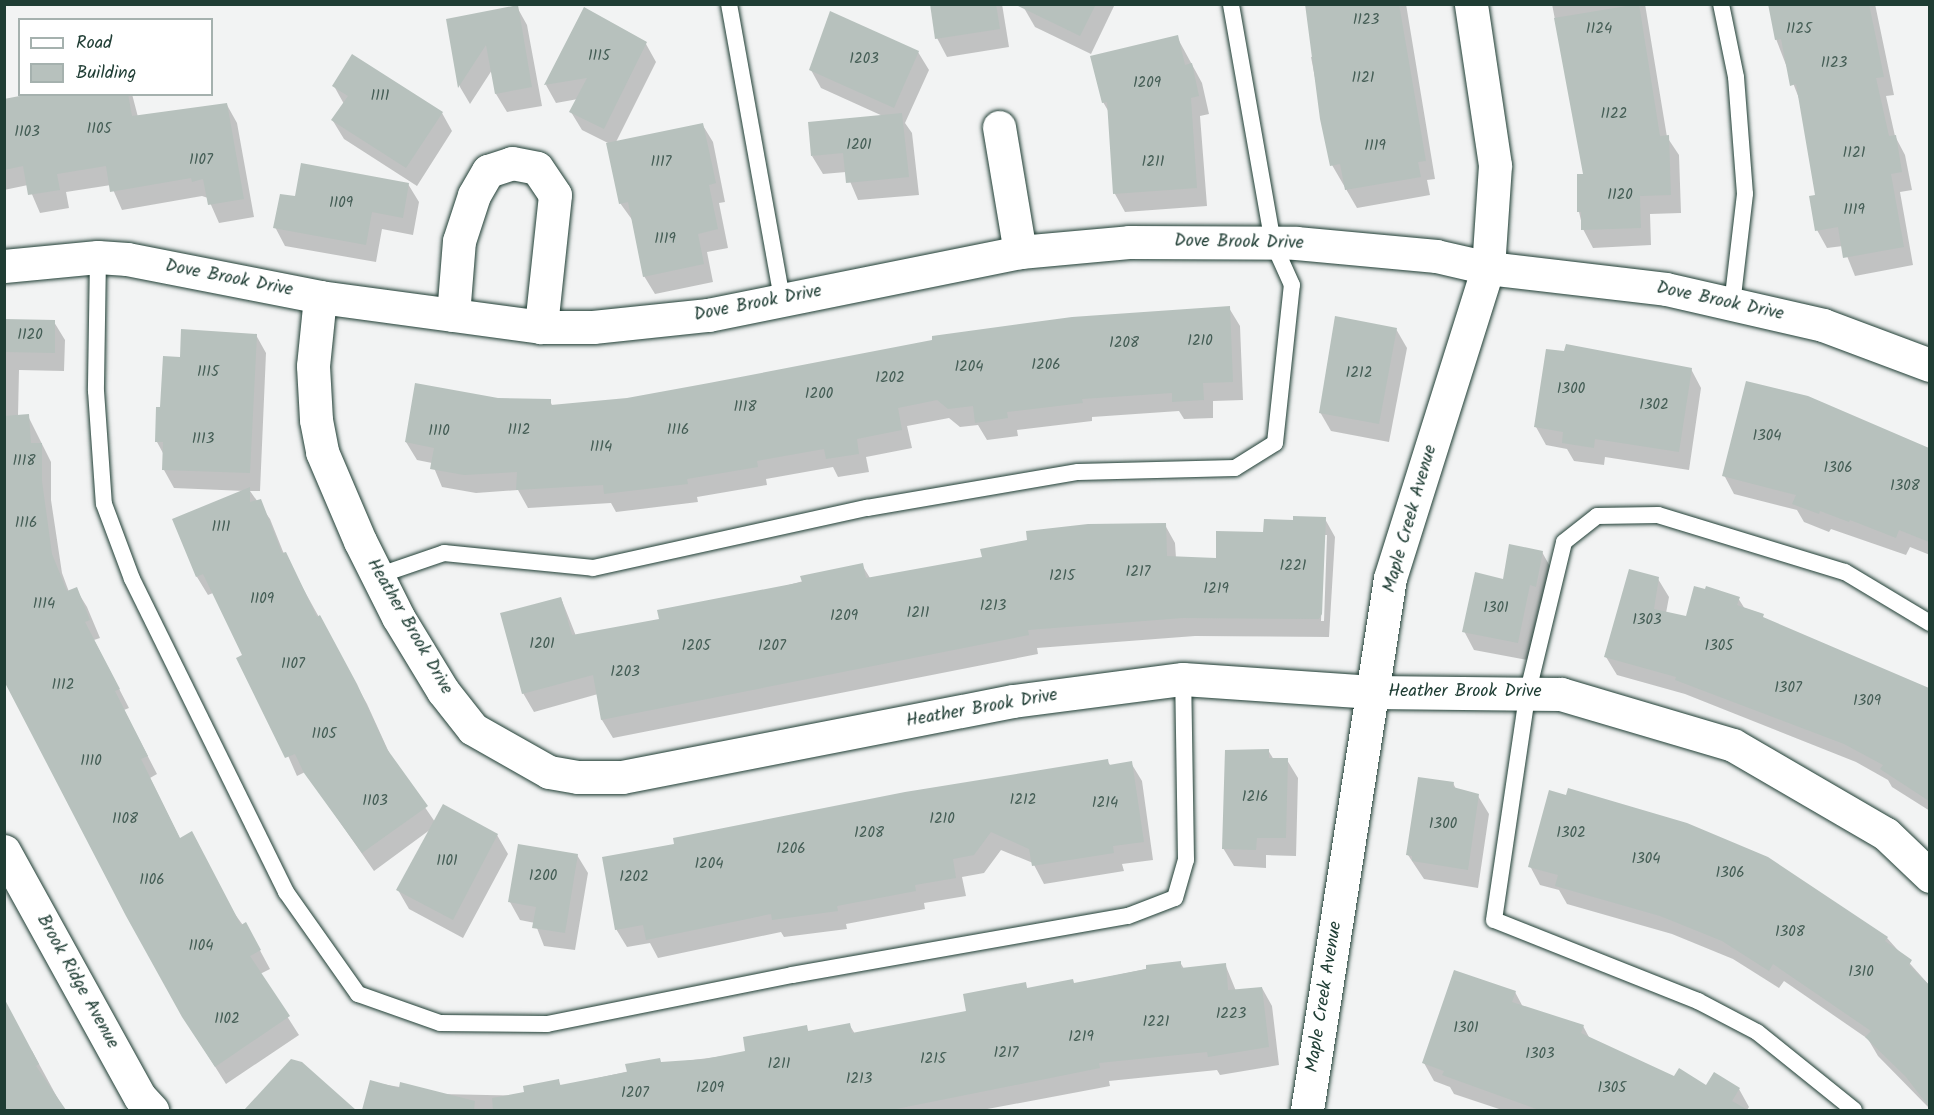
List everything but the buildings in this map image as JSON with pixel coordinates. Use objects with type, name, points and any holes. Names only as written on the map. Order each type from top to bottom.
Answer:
[{"type":"street","name":"Maple Creek Avenue","points":[[1307,1110],[1390,578],[1488,268],[1496,165],[1472,4]]},
{"type":"street","points":[[999,127],[1020,252]]},
{"type":"street","points":[[453,315],[459,241],[474,195],[488,171],[512,164],[537,168],[555,195],[541,327]]},
{"type":"street","name":"Dove Brook Drive","points":[[4,266],[98,257],[127,259],[320,297],[541,327],[647,323],[782,300],[1020,252],[1129,242],[1272,243],[1436,256],[1488,268],[1666,289],[1822,325],[1929,365]]},
{"type":"street","name":"Heather Brook Drive","points":[[320,297],[313,366],[322,452],[377,576],[443,691],[473,729],[549,772],[578,777],[633,776],[1012,701],[1183,679],[1373,692],[1561,694],[1733,745],[1886,834],[1929,876]]},
{"type":"street","name":"Brook Ridge Avenue","points":[[4,851],[140,1097],[152,1110]]},
{"type":"lane","points":[[729,4],[782,300]]},
{"type":"lane","points":[[377,576],[444,553],[593,568],[867,508],[1078,472],[1235,468],[1275,443],[1292,285],[1272,243],[1231,4]]},
{"type":"lane","points":[[1721,4],[1736,77],[1745,194],[1732,304]]},
{"type":"lane","points":[[98,257],[96,391],[104,504],[132,579],[286,892],[357,994],[441,1023],[547,1024],[792,975],[1128,916],[1174,898],[1186,860],[1183,679]]},
{"type":"lane","points":[[1854,1110],[1757,1032],[1698,1001],[1494,920],[1528,692],[1564,542],[1597,516],[1658,515],[1845,572],[1929,623]]}]
